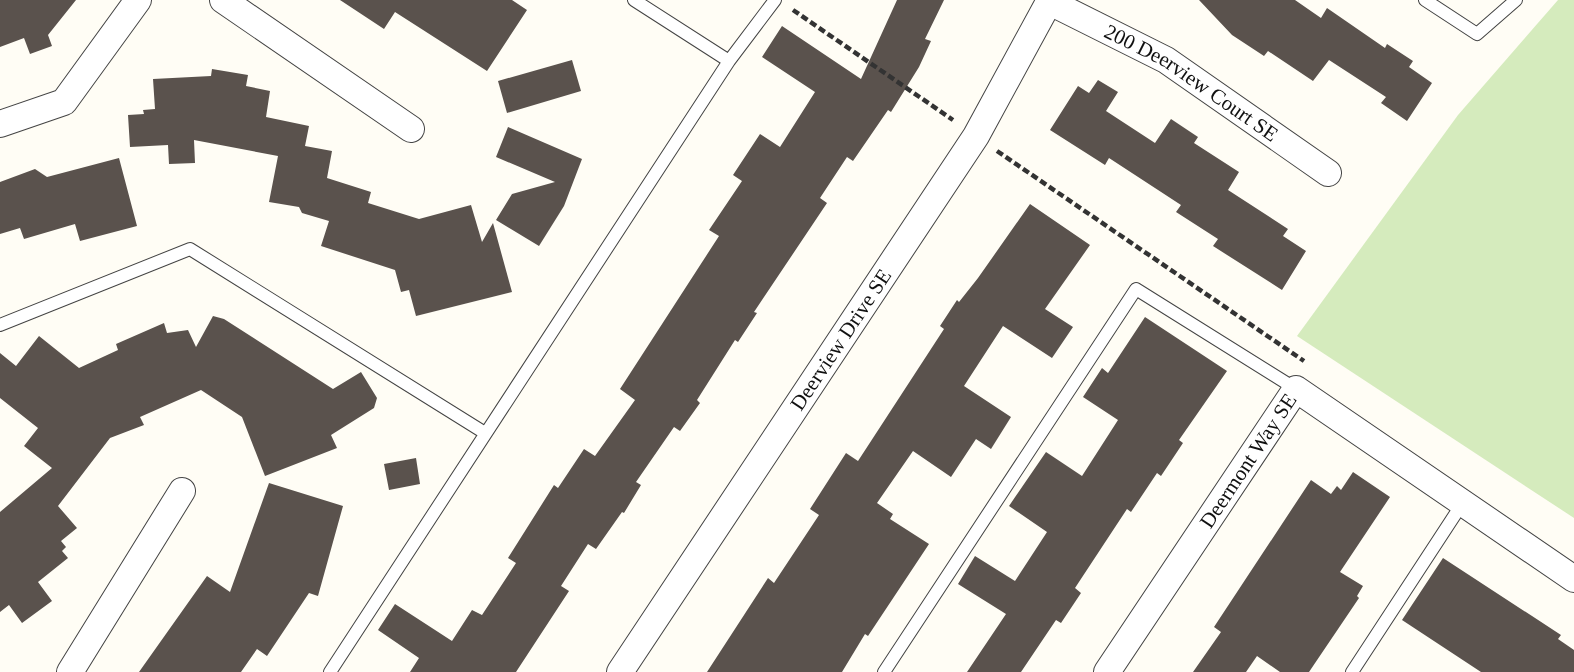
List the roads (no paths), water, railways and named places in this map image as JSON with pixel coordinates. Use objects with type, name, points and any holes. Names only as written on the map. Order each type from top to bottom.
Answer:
[{"type":"street","points":[[0,124],[64,102],[138,0]]},
{"type":"street","points":[[223,0],[411,129]]},
{"type":"street","name":"Deerview Drive SE","points":[[620,672],[976,136],[1050,1]]},
{"type":"street","name":"200 Deerview Court SE","points":[[1050,1],[1166,60],[1328,173]]},
{"type":"street","name":"Deermont Way SE","points":[[1107,672],[1296,389],[1574,579]]},
{"type":"street","points":[[70,672],[182,491]]},
{"type":"lane","points":[[634,0],[729,61]]},
{"type":"lane","points":[[330,672],[729,61],[775,0]]},
{"type":"lane","points":[[1425,0],[1477,34],[1516,0]]},
{"type":"lane","points":[[0,326],[190,249],[485,433]]},
{"type":"lane","points":[[884,672],[1136,289],[1296,389]]},
{"type":"lane","points":[[1352,672],[1462,504]]}]
